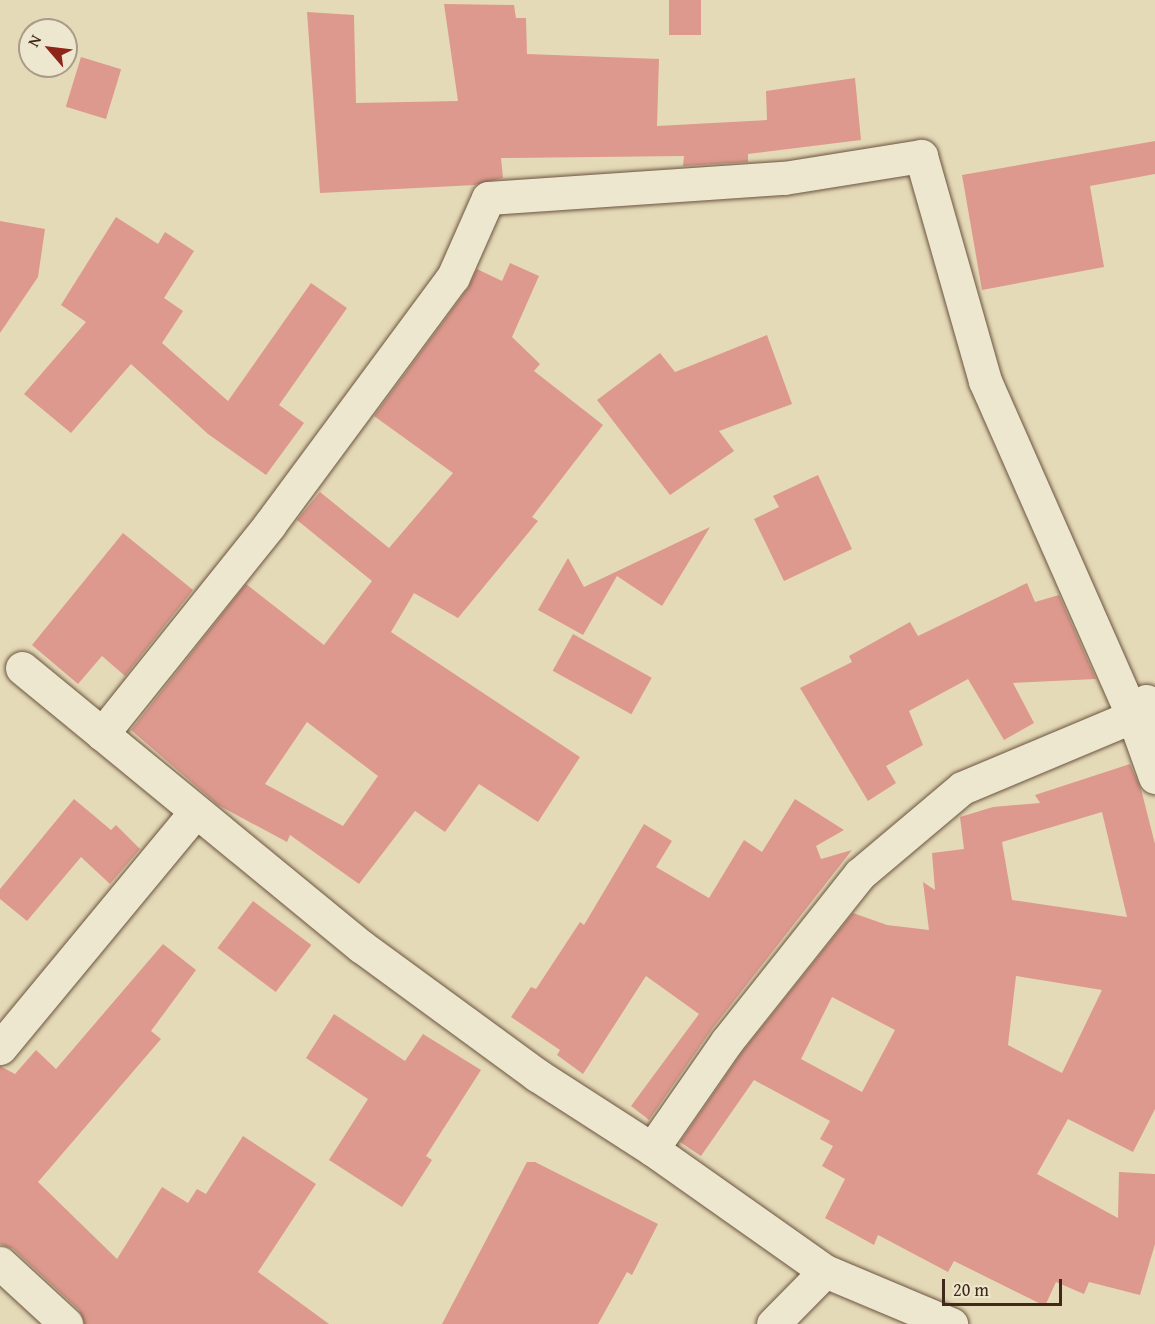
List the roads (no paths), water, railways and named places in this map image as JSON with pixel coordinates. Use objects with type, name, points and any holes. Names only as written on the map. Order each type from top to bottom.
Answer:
[{"type":"street","points":[[102,734],[270,524],[453,277],[488,198],[784,178],[921,156],[985,381],[1144,714],[1155,777]]},
{"type":"street","points":[[22,668],[362,947],[537,1075],[652,1149],[825,1271],[951,1324]]},
{"type":"street","points":[[652,1149],[727,1041],[860,874],[962,788],[1144,714],[1155,690]]},
{"type":"street","points":[[0,1048],[195,812]]},
{"type":"street","points":[[0,1263],[66,1324]]},
{"type":"street","points":[[773,1324],[825,1271]]}]
